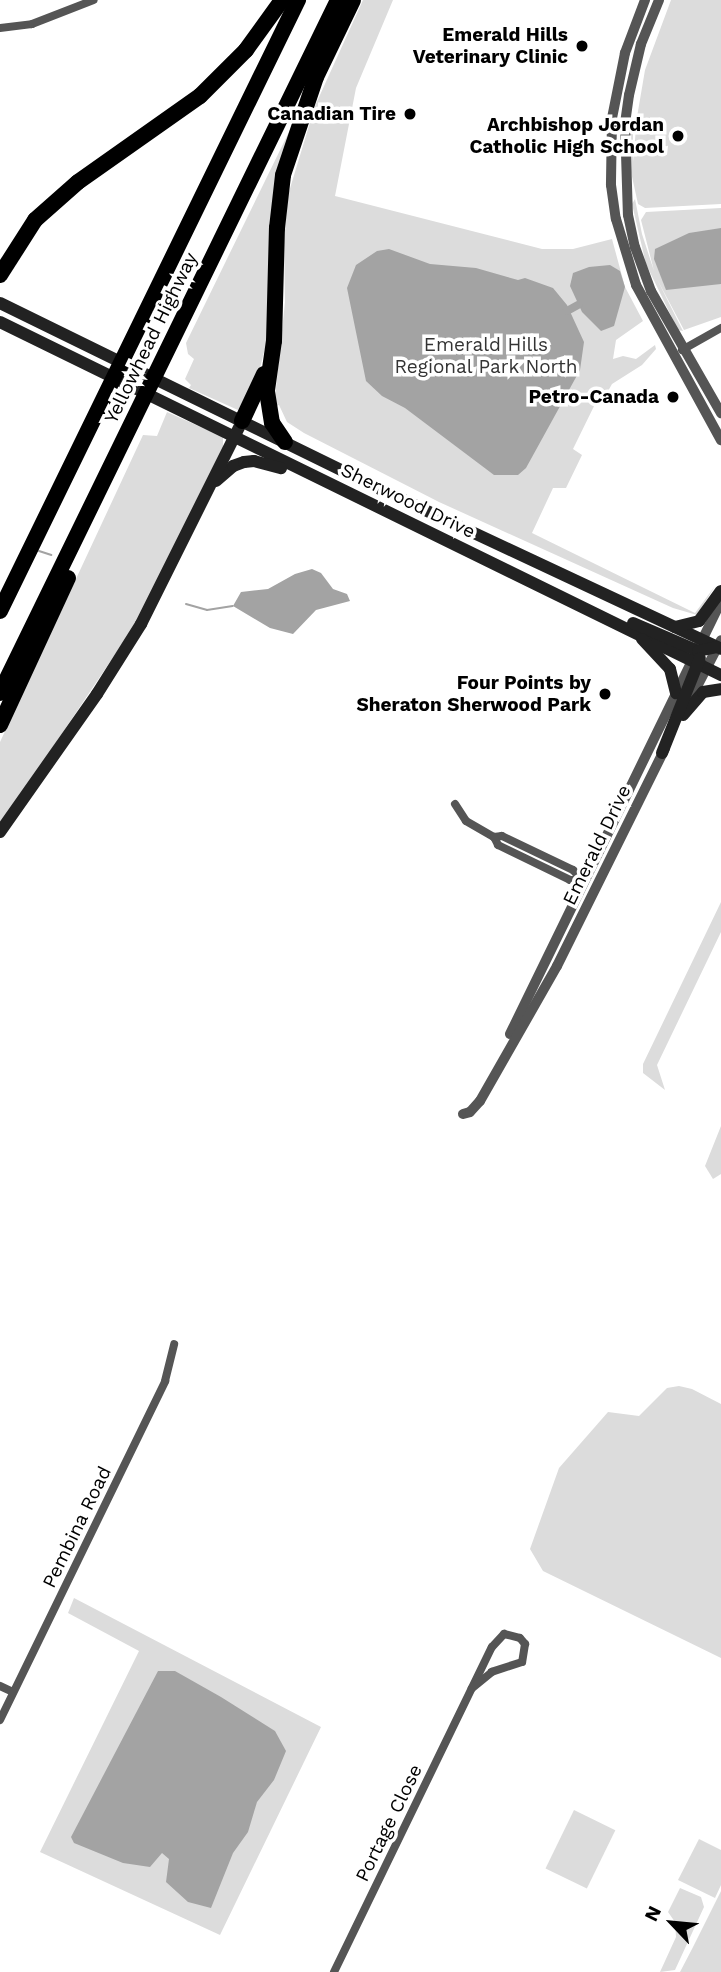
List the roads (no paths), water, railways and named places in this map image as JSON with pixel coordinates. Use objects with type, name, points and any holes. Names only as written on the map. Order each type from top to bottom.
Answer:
[{"type":"highway","points":[[0,254],[26,226],[78,182],[200,96],[246,50],[282,0]]},
{"type":"highway","name":"Yellowhead Highway","points":[[0,611],[298,0]]},
{"type":"highway","name":"Yellowhead Highway","points":[[0,693],[338,0]]},
{"type":"highway","points":[[285,442],[272,422],[267,390],[274,341],[277,228],[283,175],[316,77],[353,0]]},
{"type":"highway","points":[[0,275],[35,220]]},
{"type":"highway","points":[[242,421],[262,379],[274,341]]},
{"type":"highway","points":[[0,725],[74,567],[75,541]]},
{"type":"main road","name":"Sherwood Drive","points":[[0,303],[675,627],[721,674]]},
{"type":"main road","name":"Sherwood Drive","points":[[0,323],[637,634],[703,658]]},
{"type":"main road","points":[[0,832],[97,694],[141,624],[242,421]]},
{"type":"main road","points":[[213,483],[233,466],[254,461],[327,483]]},
{"type":"main road","points":[[675,627],[699,621],[721,592]]},
{"type":"main road","points":[[595,613],[612,614],[703,658],[662,753]]},
{"type":"main road","points":[[637,634],[670,669],[676,693]]},
{"type":"main road","name":"Sherwood Drive","points":[[703,658],[720,645]]},
{"type":"main road","points":[[683,715],[703,692],[721,689]]},
{"type":"street","points":[[0,28],[32,24],[94,0]]},
{"type":"street","points":[[645,0],[625,53],[612,118],[611,185],[616,219],[636,285],[721,440]]},
{"type":"street","points":[[659,0],[641,44],[629,95],[625,122],[627,206],[635,247],[645,276],[682,350],[721,413]]},
{"type":"street","points":[[682,350],[721,328]]},
{"type":"street","name":"Emerald Drive","points":[[499,1063],[557,966],[683,715],[721,602]]},
{"type":"street","name":"Emerald Drive","points":[[463,1114],[470,1112],[480,1101],[583,880],[676,693],[687,674],[703,658]]},
{"type":"street","points":[[455,804],[466,821],[494,837],[498,845],[570,880],[583,880],[597,887]]},
{"type":"street","name":"Pembina Road","points":[[0,1720],[165,1381],[174,1344]]},
{"type":"street","name":"Portage Close","points":[[334,1972],[472,1688],[498,1640],[504,1634],[520,1638],[525,1644],[522,1662],[492,1672],[472,1688]]},
{"type":"street","points":[[0,1686],[13,1692]]},
{"type":"waterway","points":[[567,311],[578,305]]},
{"type":"waterway","points":[[39,551],[51,555]]},
{"type":"waterway","points":[[186,604],[207,610],[233,606]]},
{"type":"place","name":"Emerald Hills Veterinary Clinic","points":[[582,46]]},
{"type":"place","name":"Canadian Tire","points":[[410,114]]},
{"type":"place","name":"Archbishop Jordan Catholic High School","points":[[678,136]]},
{"type":"place","name":"Petro-Canada","points":[[673,397]]},
{"type":"place","name":"Four Points by Sheraton Sherwood Park","points":[[605,694]]},
{"type":"park label","name":"Emerald Hills Regional Park North","points":[[486,356]]}]
